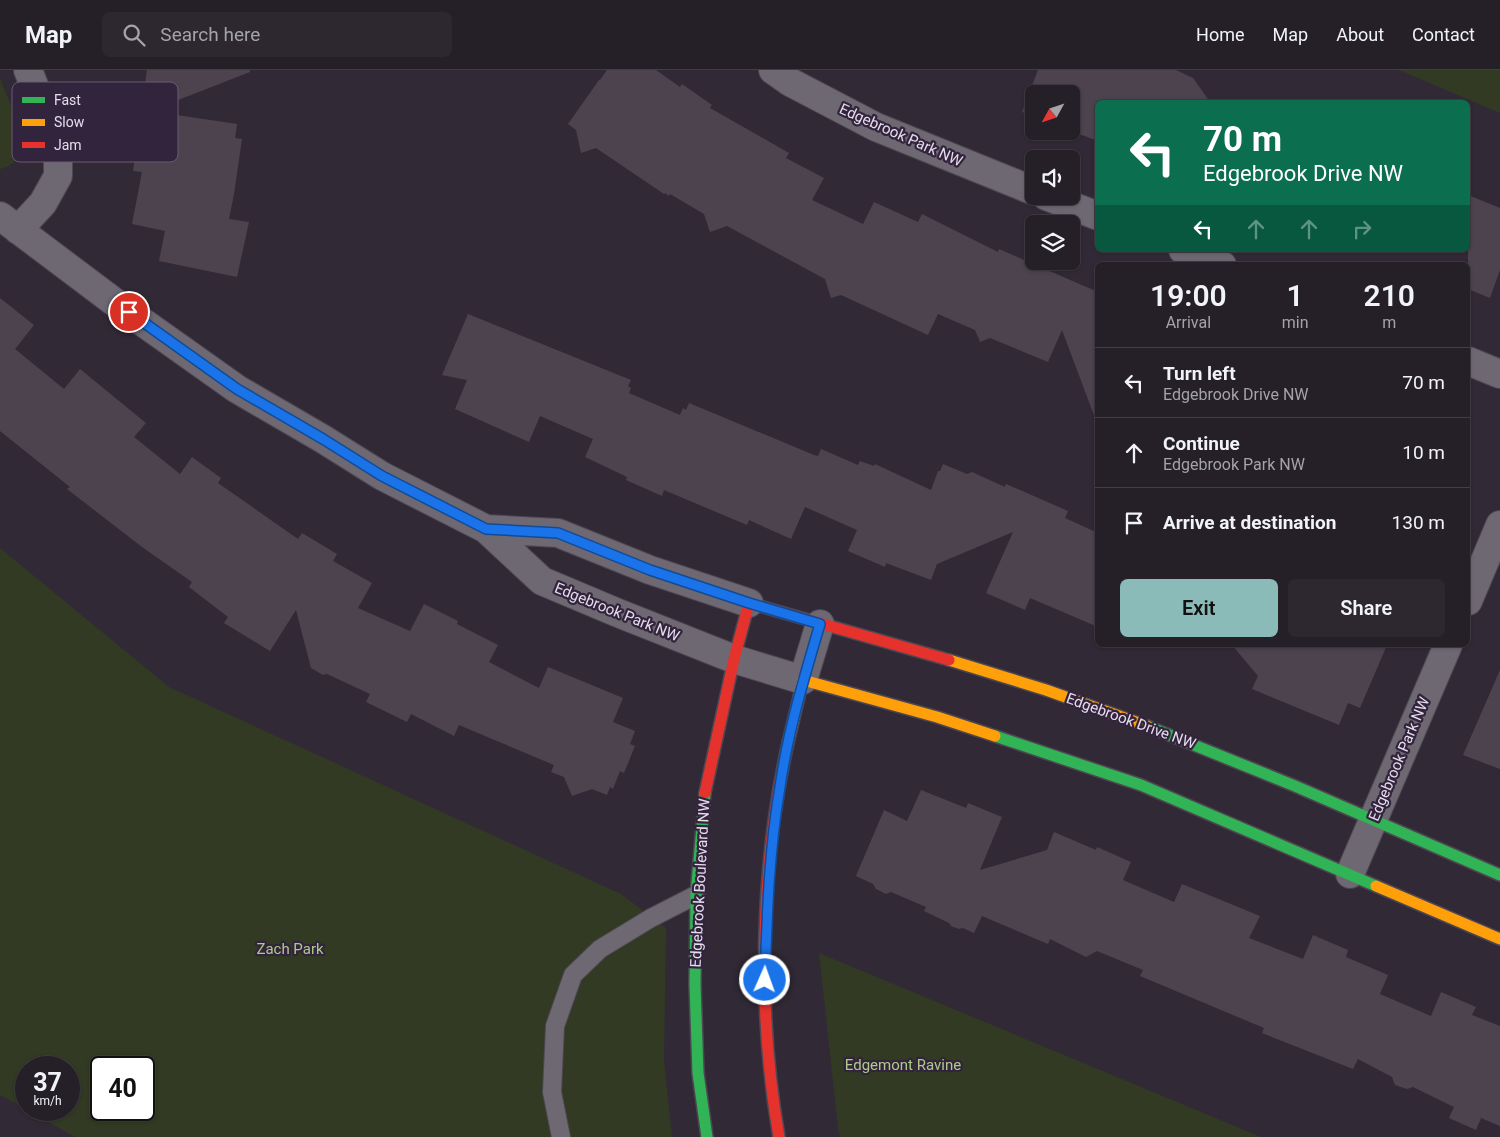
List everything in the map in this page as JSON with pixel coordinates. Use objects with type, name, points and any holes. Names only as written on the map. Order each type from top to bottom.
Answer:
[{"type":"street","points":[[28,70],[33,82]]},
{"type":"street","name":"Edgebrook Park NW","points":[[773,70],[790,82],[876,127],[1025,188]]},
{"type":"street","points":[[9,223],[43,202],[58,176],[58,162]]},
{"type":"street","points":[[1069,205],[1095,215]]},
{"type":"street","name":"Edgebrook Park NW","points":[[9,223],[113,301],[237,389],[382,476],[486,529],[542,581],[734,659],[803,680]]},
{"type":"street","points":[[1188,252],[1214,262]]},
{"type":"street","points":[[1470,362],[1500,374]]},
{"type":"street","points":[[1470,596],[1500,525]]},
{"type":"street","name":"Edgebrook Park NW","points":[[486,529],[558,533],[650,570],[749,603]]},
{"type":"street","name":"Edgebrook Drive NW","points":[[749,603],[980,669],[1086,704],[1218,753],[1500,875]]},
{"type":"street","name":"Edgebrook Boulevard NW","points":[[707,1137],[698,1073],[695,985],[696,895],[706,787],[734,659],[749,603]]},
{"type":"street","points":[[779,1137],[769,1067],[765,980],[769,880],[780,787],[787,748],[803,680],[820,624]]},
{"type":"street","name":"Edgebrook Park NW","points":[[1350,874],[1447,647]]},
{"type":"street","points":[[803,680],[937,718],[1141,784],[1500,940]]},
{"type":"lane","points":[[561,1137],[552,1092],[555,1026],[573,976],[600,949],[651,918],[696,895]]},
{"type":"green space","points":[[1399,70],[1500,70],[1500,113]]},
{"type":"green space","points":[[0,78],[12,107],[13,162],[7,167],[0,169]]},
{"type":"green space","name":"Zach Park","points":[[0,548],[169,687],[621,894],[666,928],[664,1061],[672,1137],[75,1137],[47,1121],[80,1121],[80,1056],[15,1056],[15,1103],[0,1095]]},
{"type":"green space","name":"Edgemont Ravine","points":[[819,953],[1261,1137],[840,1137]]},
{"type":"building","points":[[147,70],[250,70],[250,72],[178,100],[178,82],[145,82]]},
{"type":"building","points":[[607,70],[656,70],[680,87],[682,84],[712,105],[710,108],[789,153],[786,158],[824,178],[812,200],[863,224],[874,202],[918,222],[922,214],[998,252],[999,249],[1025,260],[1025,270],[1047,270],[1095,291],[1095,418],[1062,330],[1048,362],[990,338],[980,342],[975,330],[938,314],[928,335],[841,295],[831,298],[825,279],[727,226],[710,232],[704,214],[670,194],[669,196],[664,194],[596,148],[581,153],[576,130],[568,124]]},
{"type":"building","points":[[1038,70],[1176,70],[1193,78],[1209,100],[1095,100],[1095,140],[1080,134],[1080,85],[1032,85]]},
{"type":"building","points":[[178,115],[237,124],[235,138],[242,139],[229,219],[249,222],[237,277],[159,261],[165,231],[132,224],[142,172],[133,171],[134,162],[178,162]]},
{"type":"building","points":[[1470,196],[1500,208],[1500,270],[1490,298],[1470,290],[1470,262],[1468,262],[1468,252],[1470,252]]},
{"type":"building","points":[[0,298],[34,325],[15,349],[64,389],[80,369],[146,423],[134,437],[180,474],[192,457],[221,478],[218,483],[298,539],[302,533],[337,554],[333,561],[372,583],[358,608],[410,631],[424,604],[458,621],[457,624],[498,645],[489,662],[539,688],[548,667],[623,698],[613,722],[635,731],[630,744],[635,746],[624,773],[620,771],[613,789],[610,787],[607,795],[592,789],[572,796],[564,777],[551,772],[554,765],[459,725],[454,736],[411,714],[407,722],[366,702],[370,694],[327,674],[323,675],[311,668],[296,610],[270,651],[224,623],[228,617],[189,587],[192,582],[142,547],[67,489],[70,487],[0,431]]},
{"type":"building","points":[[468,314],[631,380],[628,386],[631,388],[629,393],[680,415],[683,408],[686,410],[689,403],[814,455],[818,456],[821,449],[858,465],[860,461],[874,466],[875,464],[931,490],[938,471],[940,471],[943,464],[967,474],[972,472],[1005,487],[1006,484],[1068,511],[1065,518],[1095,532],[1095,626],[1030,598],[1025,610],[986,593],[1013,532],[937,564],[931,580],[886,563],[885,567],[848,551],[857,530],[805,507],[791,539],[749,520],[747,525],[664,490],[662,496],[626,480],[627,477],[585,457],[593,439],[540,416],[529,442],[455,409],[467,380],[442,375]]},
{"type":"building","points":[[1234,647],[1386,647],[1360,708],[1348,703],[1339,725],[1252,689],[1258,676]]},
{"type":"building","points":[[1500,670],[1500,769],[1463,755]]},
{"type":"building","points":[[921,790],[966,808],[968,803],[1002,817],[980,870],[1047,850],[1054,832],[1096,850],[1097,847],[1131,862],[1123,880],[1174,902],[1182,884],[1260,916],[1249,938],[1303,959],[1313,935],[1348,950],[1346,957],[1388,975],[1380,994],[1431,1016],[1441,992],[1476,1007],[1472,1015],[1500,1026],[1500,1126],[1481,1118],[1476,1130],[1449,1118],[1454,1107],[1413,1087],[1407,1089],[1395,1085],[1392,1077],[1358,1059],[1353,1069],[1262,1033],[1264,1028],[1140,976],[1143,970],[1097,951],[1086,957],[1050,939],[1048,944],[982,916],[974,933],[963,928],[959,929],[924,911],[926,907],[891,892],[886,894],[876,889],[873,884],[856,876],[884,810],[907,821]]},
{"type":"traffic: fast","points":[[1147,726],[1295,786],[1500,875]]},
{"type":"traffic: fast","points":[[995,736],[1141,785],[1376,886]]},
{"type":"traffic: fast","points":[[705,793],[696,895],[695,985],[698,1073],[707,1137]]},
{"type":"traffic: slow","points":[[949,660],[1046,690],[1147,726]]},
{"type":"traffic: slow","points":[[788,743],[803,680],[937,717],[995,736]]},
{"type":"traffic: slow","points":[[1376,886],[1500,939]]},
{"type":"traffic: jam","points":[[705,793],[734,659],[749,603],[949,660]]},
{"type":"traffic: jam","points":[[779,1137],[767,1040],[765,940],[767,889],[772,840],[788,743]]},
{"type":"route","points":[[129,312],[237,389],[382,476],[486,529],[558,533],[650,570],[820,624],[803,680],[780,787],[769,880],[765,980]]}]
